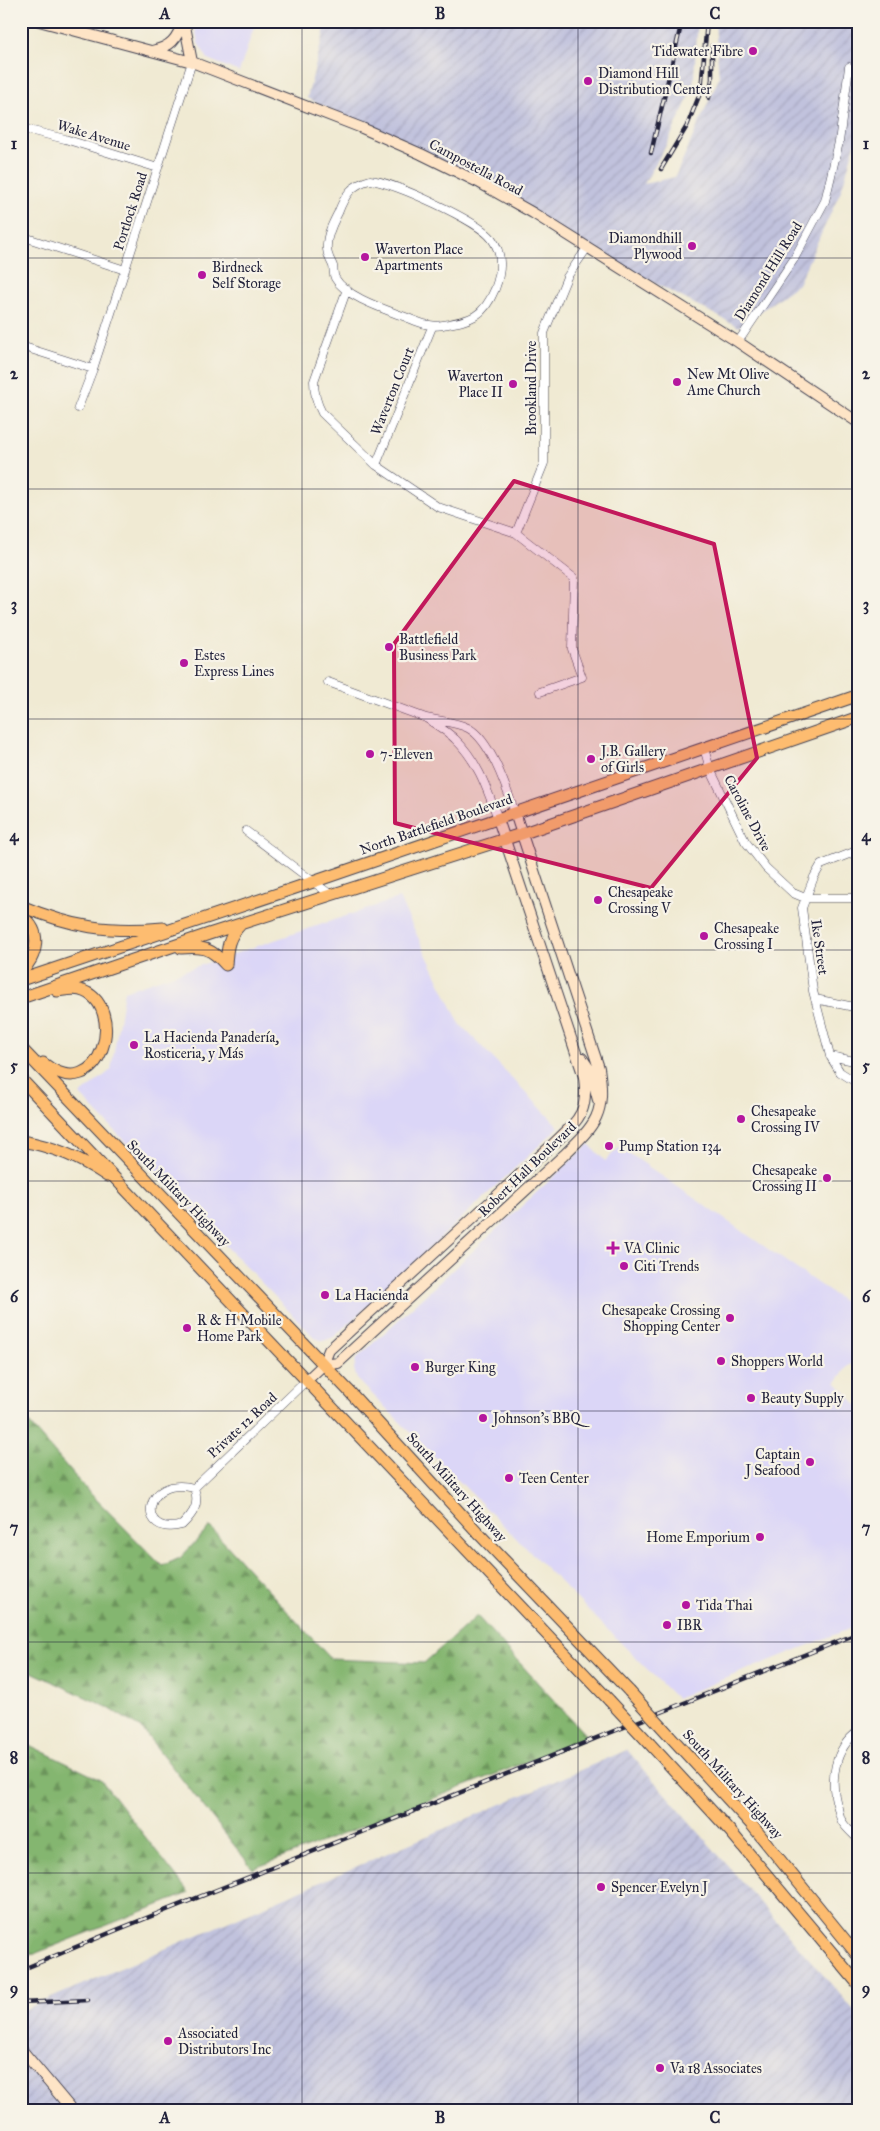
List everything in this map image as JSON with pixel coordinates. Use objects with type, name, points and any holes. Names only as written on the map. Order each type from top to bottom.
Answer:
[{"type":"main road","name":"North Battlefield Boulevard","points":[[21,980],[859,695]]},
{"type":"main road","points":[[21,998],[241,924],[504,840],[859,717]]},
{"type":"main road","points":[[21,906],[50,918],[96,929],[144,930],[192,923]]},
{"type":"main road","points":[[21,917],[31,927],[36,946],[29,965],[21,972]]},
{"type":"main road","points":[[164,950],[202,948],[215,952],[226,965],[226,949],[230,937],[241,924]]},
{"type":"main road","points":[[21,998],[68,990],[79,990],[89,994],[97,1000],[102,1009],[105,1032],[100,1056],[94,1065],[74,1076],[63,1075],[50,1069],[21,1047]]},
{"type":"main road","name":"South Military Highway","points":[[21,1047],[323,1365],[670,1736],[751,1824],[859,1956]]},
{"type":"main road","points":[[21,1079],[610,1700],[730,1831],[859,1985]]},
{"type":"main road","points":[[21,1141],[50,1147],[77,1158],[126,1190]]},
{"type":"street","name":"Campostella Road","points":[[39,21],[192,62],[362,128],[421,154],[494,191],[587,248],[738,342],[859,423]]},
{"type":"street","points":[[151,51],[164,48],[173,42],[177,38],[184,21]]},
{"type":"street","name":"Portlock Road","points":[[78,408],[93,369],[192,62],[184,21]]},
{"type":"street","name":"Diamond Hill Road","points":[[738,342],[794,259],[825,201],[839,142],[849,67]]},
{"type":"street","name":"Wake Avenue","points":[[21,128],[65,139],[158,168]]},
{"type":"street","points":[[370,180],[381,181],[410,193],[483,230],[495,245],[501,264],[491,300],[482,312],[468,321],[432,327],[381,308],[347,289],[334,277],[326,246],[328,236],[344,197],[351,188],[370,180]]},
{"type":"street","points":[[21,236],[125,270]]},
{"type":"street","name":"Brookland Drive","points":[[516,534],[544,464],[544,333],[566,277],[587,248]]},
{"type":"street","points":[[347,289],[317,370],[314,392],[322,413],[376,464],[438,508],[516,534],[574,578],[572,649],[582,677],[540,692]]},
{"type":"street","name":"Waverton Court","points":[[376,464],[432,327]]},
{"type":"street","points":[[21,346],[93,369]]},
{"type":"street","points":[[328,682],[426,718],[468,728],[489,750],[515,813]]},
{"type":"street","points":[[426,718],[454,738],[472,758],[480,772],[498,818]]},
{"type":"street","name":"Caroline Drive","points":[[704,748],[710,769],[745,841],[756,858],[793,893],[805,898]]},
{"type":"street","name":"Robert Hall Boulevard","points":[[323,1365],[338,1363],[564,1155],[585,1135],[594,1122],[601,1106],[602,1091],[599,1068],[515,813]]},
{"type":"street","name":"Robert Hall Boulevard","points":[[307,1380],[323,1365],[329,1350],[575,1123],[584,1109],[586,1096],[584,1076],[498,818]]},
{"type":"street","points":[[246,831],[332,895]]},
{"type":"street","name":"Ike Street","points":[[859,850],[821,865],[802,908],[815,999],[830,1056],[840,1072],[859,1084]]},
{"type":"street","name":"Ike Street","points":[[805,898],[859,898]]},
{"type":"street","points":[[815,999],[859,1008]]},
{"type":"street","points":[[577,1054],[590,1070],[601,1106]]},
{"type":"street","points":[[830,1056],[859,1062]]},
{"type":"street","name":"Private 12 Road","points":[[194,1488],[307,1380]]},
{"type":"street","points":[[176,1484],[194,1488],[197,1499],[196,1508],[182,1525],[160,1526],[156,1522],[151,1514],[151,1505],[155,1497],[168,1487],[176,1484]]},
{"type":"street","points":[[859,1731],[852,1736],[840,1753],[833,1774],[834,1796],[842,1822],[859,1840]]},
{"type":"street","points":[[21,2049],[72,2110]]},
{"type":"highlighted area","points":[[514,481],[714,544],[757,758],[651,888],[395,823],[394,644]]},
{"type":"shaded area","points":[[194,21],[256,21],[239,72],[208,59],[198,43]]},
{"type":"shaded area","points":[[327,21],[698,21],[693,88],[668,142],[644,184],[675,177],[719,78],[715,21],[859,21],[859,131],[841,191],[798,284],[739,327],[587,248],[527,210],[307,98]]},
{"type":"shaded area","points":[[399,898],[460,1024],[559,1127],[334,1337],[323,1341],[315,1338],[80,1095],[111,1070],[124,991]]},
{"type":"shaded area","points":[[589,1144],[605,1161],[620,1147],[859,1312],[859,1361],[848,1366],[836,1382],[859,1407],[859,1625],[676,1698],[357,1379],[354,1369],[356,1359]]},
{"type":"shaded area","points":[[627,1750],[859,2016],[859,2110],[21,2110],[21,2011]]},
{"type":"green space","points":[[21,1414],[87,1490],[162,1566],[180,1558],[210,1527],[331,1659],[424,1663],[477,1616],[588,1738],[253,1869],[142,1729],[107,1707],[21,1667]]},
{"type":"green space","points":[[21,1741],[101,1780],[189,1893],[21,1959]]},
{"type":"railway","points":[[651,153],[682,21]]},
{"type":"railway","points":[[661,169],[687,126],[701,91],[707,21]]},
{"type":"railway","points":[[709,98],[712,79],[712,46]]},
{"type":"railway","points":[[21,1970],[859,1633]]},
{"type":"railway","points":[[21,2003],[88,2000]]},
{"type":"place","name":"Tidewater Fibre","points":[[753,51]]},
{"type":"place","name":"Diamond Hill Distribution Center","points":[[588,81]]},
{"type":"place","name":"Diamondhill Plywood","points":[[692,246]]},
{"type":"place","name":"Waverton Place Apartments","points":[[365,257]]},
{"type":"place","name":"Birdneck Self Storage","points":[[202,275]]},
{"type":"place","name":"New Mt Olive Ame Church","points":[[677,382]]},
{"type":"place","name":"Waverton Place II","points":[[513,384]]},
{"type":"place","name":"Battlefield Business Park","points":[[389,647]]},
{"type":"place","name":"Estes Express Lines","points":[[184,663]]},
{"type":"place","name":"7-Eleven","points":[[370,754]]},
{"type":"place","name":"J.B. Gallery of Girls","points":[[591,759]]},
{"type":"place","name":"Chesapeake Crossing V","points":[[598,900]]},
{"type":"place","name":"Chesapeake Crossing I","points":[[704,936]]},
{"type":"place","name":"La Hacienda Panadería, Rosticeria, y Más","points":[[134,1045]]},
{"type":"place","name":"Chesapeake Crossing IV","points":[[741,1119]]},
{"type":"place","name":"Pump Station 134","points":[[609,1146]]},
{"type":"place","name":"Chesapeake Crossing II","points":[[827,1178]]},
{"type":"place","name":"VA Clinic","points":[[613,1248]]},
{"type":"place","name":"Citi Trends","points":[[624,1266]]},
{"type":"place","name":"La Hacienda","points":[[325,1295]]},
{"type":"place","name":"Chesapeake Crossing Shopping Center","points":[[730,1318]]},
{"type":"place","name":"R & H Mobile Home Park","points":[[187,1328]]},
{"type":"place","name":"Shoppers World","points":[[721,1361]]},
{"type":"place","name":"Burger King","points":[[415,1367]]},
{"type":"place","name":"Beauty Supply","points":[[751,1398]]},
{"type":"place","name":"Johnson's BBQ","points":[[483,1418]]},
{"type":"place","name":"Captain J Seafood","points":[[810,1462]]},
{"type":"place","name":"Teen Center","points":[[509,1478]]},
{"type":"place","name":"Home Emporium","points":[[760,1537]]},
{"type":"place","name":"Tida Thai","points":[[686,1605]]},
{"type":"place","name":"IBR","points":[[667,1625]]},
{"type":"place","name":"Spencer Evelyn J","points":[[601,1887]]},
{"type":"place","name":"Associated Distributors Inc","points":[[168,2041]]},
{"type":"place","name":"Va 18 Associates","points":[[660,2068]]}]
